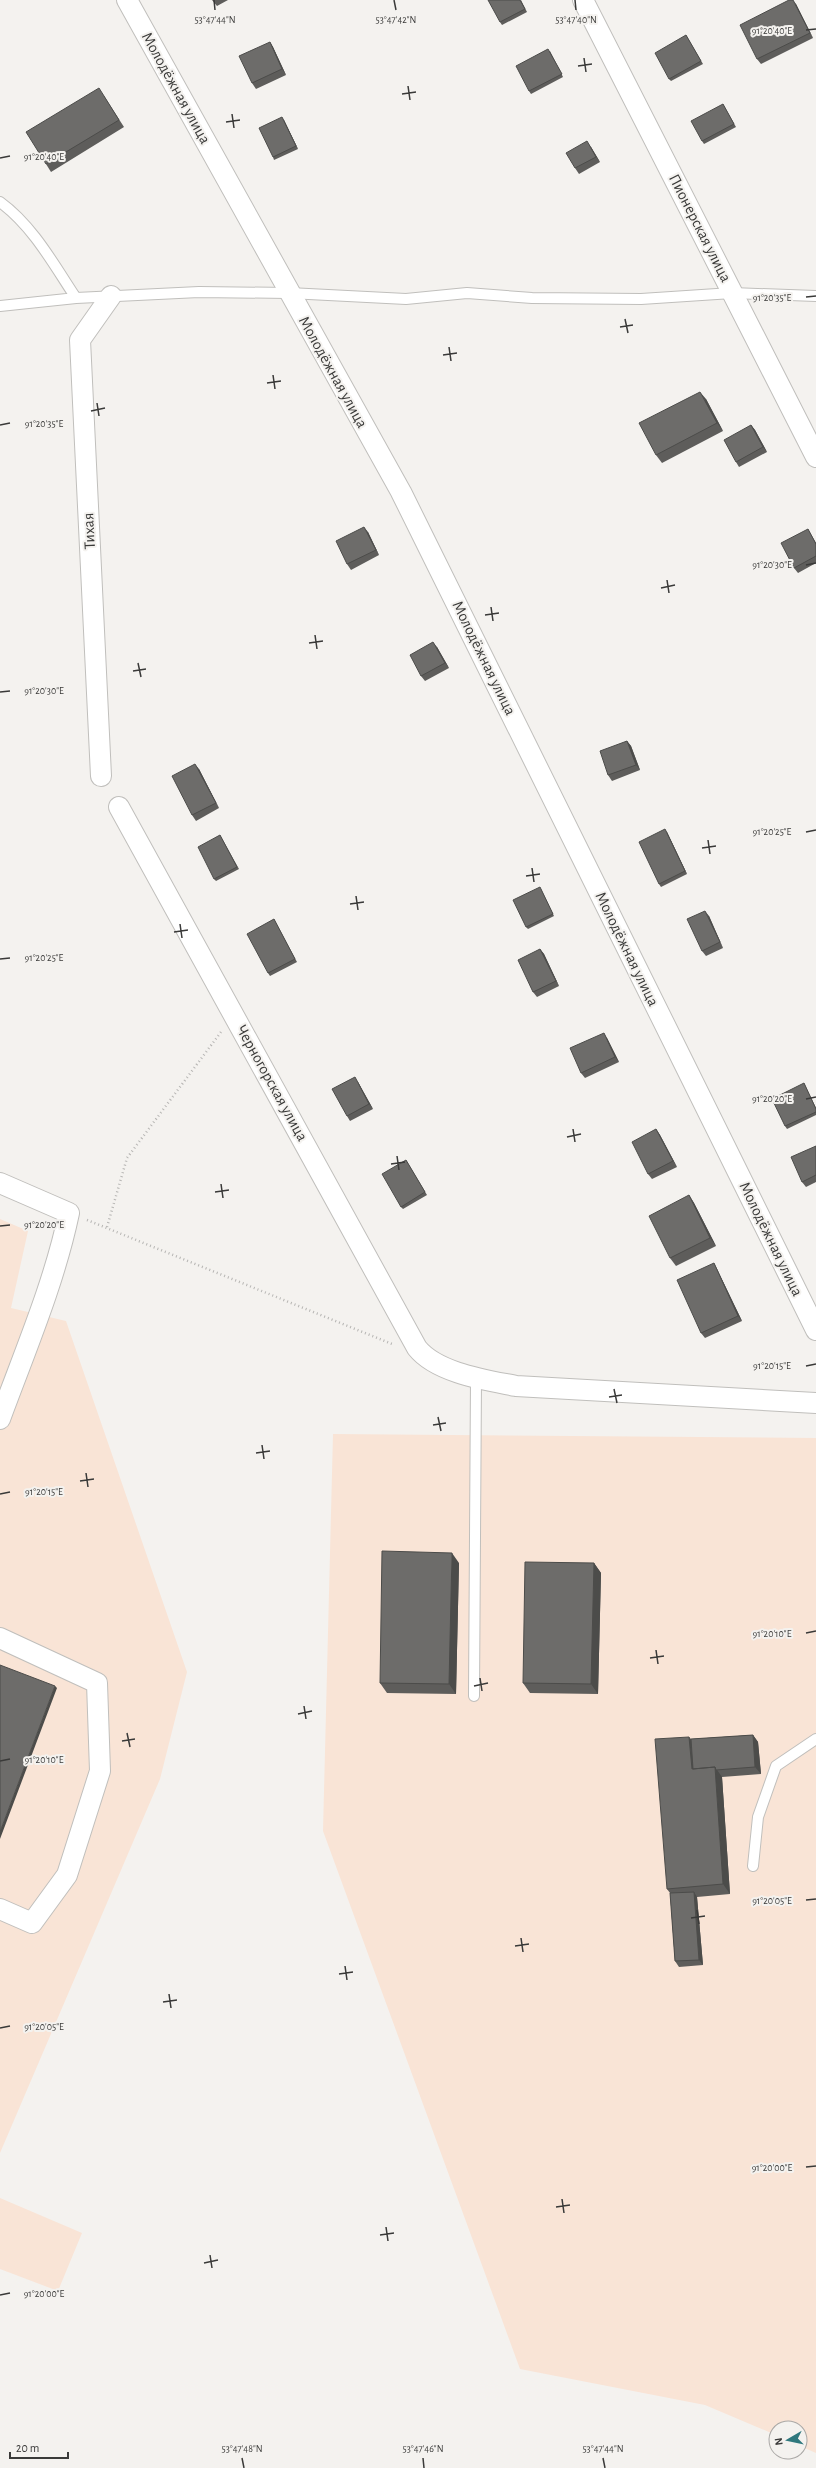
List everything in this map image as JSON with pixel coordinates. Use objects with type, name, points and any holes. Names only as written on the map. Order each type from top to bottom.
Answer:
[{"type":"street","name":"Молодёжная улица","points":[[127,0],[401,492],[816,1330]]},
{"type":"street","name":"Пионерская улица","points":[[583,0],[816,457]]},
{"type":"street","name":"Тихая","points":[[101,776],[80,340],[111,296]]},
{"type":"street","name":"Черногорская улица","points":[[119,807],[235,1014],[417,1348],[425,1358],[476,1379]]},
{"type":"street","points":[[0,1183],[69,1213],[63,1243],[46,1295],[0,1419]]},
{"type":"street","points":[[476,1379],[516,1386],[816,1403]]},
{"type":"street","points":[[0,1638],[97,1683],[100,1771],[67,1875],[32,1923],[0,1909]]},
{"type":"lane","points":[[0,202],[13,212],[33,235],[76,298]]},
{"type":"lane","points":[[0,306],[76,298],[199,292],[289,293],[406,299],[467,292],[532,298],[641,299],[732,293],[816,296]]},
{"type":"lane","points":[[474,1696],[476,1379]]},
{"type":"lane","points":[[753,1866],[758,1817],[776,1766],[816,1739]]},
{"type":"path","points":[[107,1228],[128,1158],[235,1014]]},
{"type":"path","points":[[69,1213],[396,1346]]},
{"type":"shaded area","points":[[0,1219],[28,1231],[11,1308],[66,1321],[187,1672],[160,1779],[0,2153]]},
{"type":"shaded area","points":[[333,1434],[816,1438],[816,2453],[808,2450],[808,2420],[768,2420],[768,2432],[705,2405],[520,2369],[323,1831]]},
{"type":"shaded area","points":[[0,2198],[82,2233],[58,2291],[0,2269]]},
{"type":"building","points":[[488,0],[520,0],[525,9],[500,22]]},
{"type":"building","points":[[789,0],[793,0],[810,33],[757,59],[740,25]]},
{"type":"building","points":[[686,35],[701,61],[669,79],[655,53]]},
{"type":"building","points":[[270,42],[282,69],[252,83],[239,56]]},
{"type":"building","points":[[548,49],[562,74],[529,91],[516,66]]},
{"type":"building","points":[[99,88],[119,120],[46,164],[26,132]]},
{"type":"building","points":[[723,104],[734,124],[702,141],[691,121]]},
{"type":"building","points":[[282,117],[296,146],[273,157],[259,128]]},
{"type":"building","points":[[587,141],[596,157],[575,168],[566,153]]},
{"type":"building","points":[[700,392],[717,423],[656,455],[639,423]]},
{"type":"building","points":[[751,425],[763,447],[736,462],[724,440]]},
{"type":"building","points":[[364,527],[376,550],[347,564],[336,541]]},
{"type":"building","points":[[808,529],[816,544],[816,556],[794,568],[781,543]]},
{"type":"building","points":[[433,642],[445,663],[421,676],[410,655]]},
{"type":"building","points":[[627,741],[636,765],[608,775],[600,751]]},
{"type":"building","points":[[195,764],[216,803],[192,815],[172,776]]},
{"type":"building","points":[[665,829],[685,871],[659,884],[639,842]]},
{"type":"building","points":[[220,835],[237,867],[214,879],[198,847]]},
{"type":"building","points":[[540,887],[553,914],[526,927],[513,900]]},
{"type":"building","points":[[705,911],[720,942],[702,951],[687,919]]},
{"type":"building","points":[[274,919],[295,959],[268,973],[247,934]]},
{"type":"building","points":[[540,949],[556,981],[533,992],[518,960]]},
{"type":"building","points":[[604,1033],[615,1057],[581,1073],[570,1048]]},
{"type":"building","points":[[355,1077],[369,1104],[347,1116],[332,1089]]},
{"type":"building","points":[[804,1083],[816,1112],[785,1126],[772,1099]]},
{"type":"building","points":[[656,1129],[673,1161],[648,1174],[632,1142]]},
{"type":"building","points":[[816,1146],[816,1175],[802,1182],[791,1157]]},
{"type":"building","points":[[406,1160],[425,1192],[401,1207],[382,1174]]},
{"type":"building","points":[[689,1195],[710,1238],[670,1258],[649,1216]]},
{"type":"building","points":[[714,1263],[738,1316],[701,1333],[677,1280]]},
{"type":"building","points":[[382,1551],[452,1553],[449,1684],[380,1683]]},
{"type":"building","points":[[525,1562],[594,1563],[591,1684],[523,1683]]},
{"type":"building","points":[[0,1665],[55,1686],[0,1832]]},
{"type":"building","points":[[753,1735],[755,1767],[716,1770],[715,1767],[693,1769],[691,1739]]},
{"type":"building","points":[[689,1737],[692,1769],[715,1767],[723,1884],[667,1889],[655,1739]]},
{"type":"building","points":[[694,1892],[699,1960],[675,1961],[670,1893]]}]
